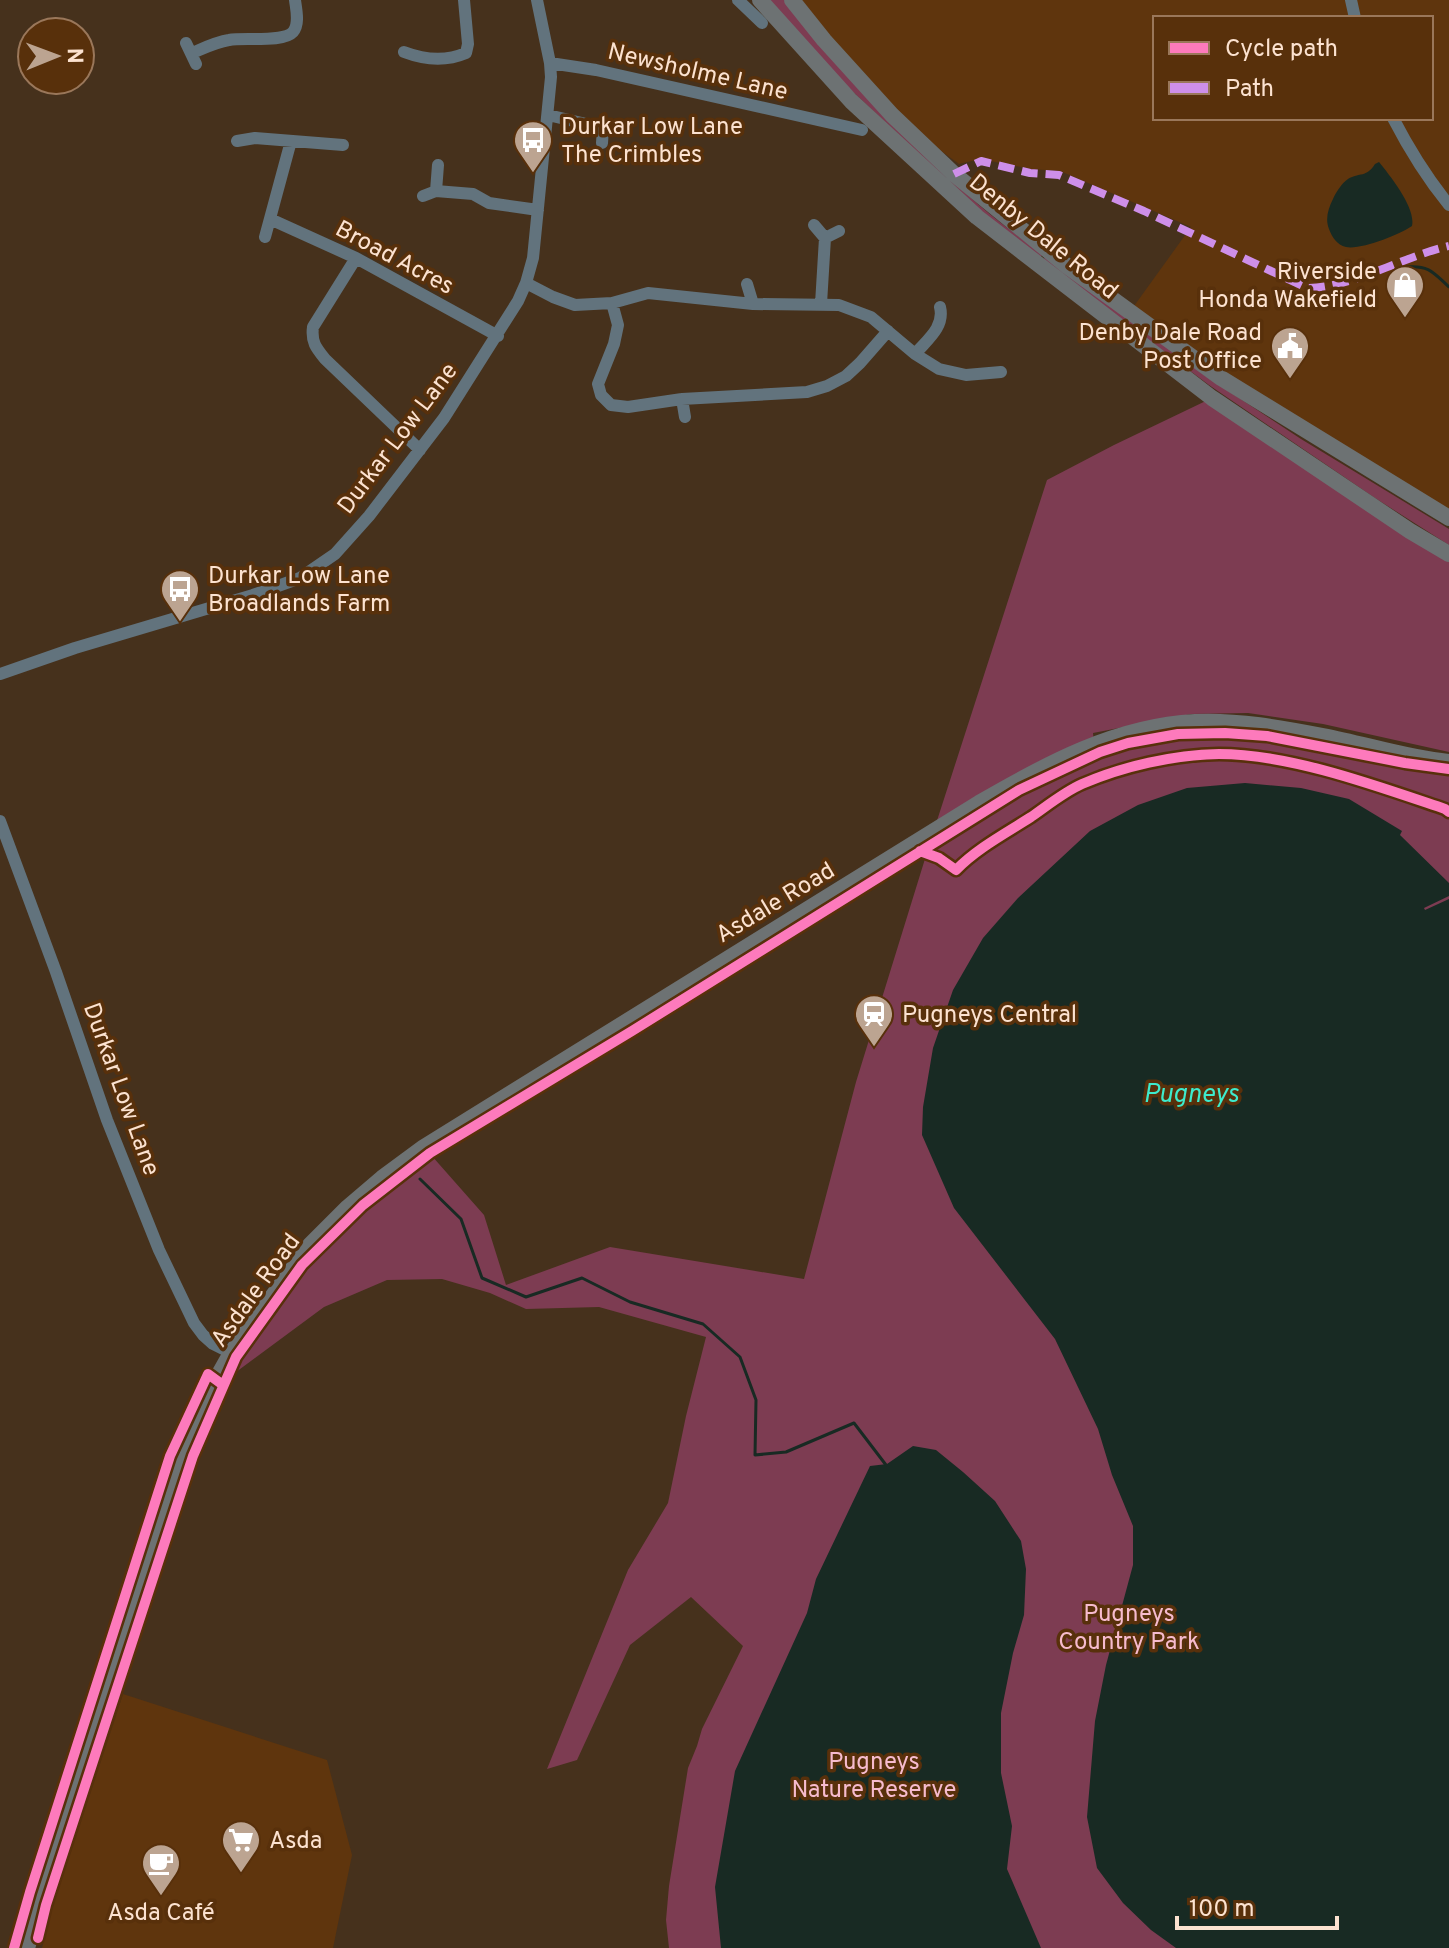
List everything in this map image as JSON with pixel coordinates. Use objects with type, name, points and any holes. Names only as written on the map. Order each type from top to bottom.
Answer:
[{"type":"main road","name":"Denby Dale Road","points":[[760,0],[851,101],[977,217],[1212,398],[1449,554]]},
{"type":"main road","name":"Denby Dale Road","points":[[792,0],[892,115],[954,174],[1067,266],[1221,378],[1449,518]]},
{"type":"main road","name":"Asdale Road","points":[[27,1948],[146,1553],[209,1392],[231,1353],[310,1245],[382,1178],[424,1147],[979,803],[1062,758],[1114,737],[1196,722],[1249,724],[1449,762]]},
{"type":"street","points":[[191,54],[226,40],[282,38],[292,33],[297,21],[295,0]]},
{"type":"street","points":[[404,52],[433,60],[471,57],[464,0]]},
{"type":"street","name":"Durkar Low Lane","points":[[0,674],[300,578],[335,554],[369,516],[444,418],[498,336],[526,283],[533,258],[551,77],[537,0]]},
{"type":"street","points":[[738,0],[762,23]]},
{"type":"street","name":"Newsholme Lane","points":[[550,63],[836,119],[862,130]]},
{"type":"street","points":[[548,115],[603,128],[602,143]]},
{"type":"street","points":[[1394,120],[1411,153],[1449,205]]},
{"type":"street","points":[[237,141],[255,138],[343,145]]},
{"type":"street","points":[[265,237],[291,141]]},
{"type":"street","points":[[436,191],[438,165]]},
{"type":"street","points":[[423,196],[436,191],[473,194],[489,203],[538,210]]},
{"type":"street","name":"Broad Acres","points":[[270,219],[356,258],[498,336]]},
{"type":"street","points":[[814,225],[825,238],[821,304]]},
{"type":"street","points":[[825,238],[839,231]]},
{"type":"street","points":[[356,258],[313,327],[312,338],[325,359],[420,450]]},
{"type":"street","points":[[526,283],[575,305],[612,303],[648,293],[753,304],[839,305],[871,317],[927,363],[951,373],[1001,372]]},
{"type":"street","points":[[747,284],[753,304]]},
{"type":"street","points":[[612,303],[618,325],[598,384],[601,395],[611,405],[628,407],[682,399],[807,392],[846,376],[888,331]]},
{"type":"street","points":[[915,354],[940,326],[940,307]]},
{"type":"street","points":[[982,359],[984,374]]},
{"type":"street","points":[[682,399],[685,417]]},
{"type":"street","name":"Durkar Low Lane","points":[[0,821],[107,1120],[159,1250],[194,1323],[213,1344],[231,1353]]},
{"type":"shaded area","points":[[792,0],[1449,0],[1449,518],[1129,313],[1191,227],[1060,171],[980,159],[959,164],[892,115]]},
{"type":"shaded area","points":[[123,1694],[327,1760],[352,1855],[333,1948],[42,1948]]},
{"type":"green space","points":[[770,0],[784,0],[829,55],[901,132],[979,205],[1042,255],[1039,258],[977,208],[835,75]]},
{"type":"green space","points":[[1045,257],[1204,375],[1301,439],[1449,529],[1449,545],[1209,385],[1043,261]]},
{"type":"green space","name":"Pugneys Country Park","points":[[1212,398],[1449,550],[1449,752],[1323,724],[1248,713],[1191,714],[1093,733],[1094,744],[1196,722],[1449,762],[1449,1948],[669,1948],[666,1920],[669,1886],[688,1768],[702,1729],[743,1646],[691,1597],[630,1645],[577,1760],[547,1769],[628,1570],[668,1503],[706,1337],[599,1307],[526,1309],[490,1293],[442,1279],[387,1280],[324,1307],[209,1392],[310,1245],[424,1147],[484,1215],[506,1285],[610,1247],[804,1279],[856,1082],[1047,480]]},
{"type":"water","points":[[1379,162],[1406,202],[1412,226],[1370,244],[1343,246],[1333,238],[1328,225],[1331,203],[1346,181],[1366,173]]},
{"type":"water","name":"Pugneys","points":[[1245,783],[1301,788],[1349,799],[1402,831],[1400,835],[1449,883],[1449,896],[1424,908],[1449,899],[1449,1948],[1176,1948],[1151,1930],[1123,1903],[1097,1868],[1087,1817],[1095,1721],[1106,1665],[1133,1565],[1133,1526],[1112,1475],[1098,1429],[1055,1339],[954,1208],[922,1135],[923,1107],[933,1048],[953,990],[983,938],[1018,898],[1090,831],[1138,805],[1187,788]]},
{"type":"water","points":[[913,1446],[936,1450],[963,1472],[995,1501],[1021,1541],[1026,1569],[1024,1615],[1001,1713],[1001,1773],[1012,1826],[1007,1869],[1041,1948],[721,1948],[715,1887],[735,1771],[807,1613],[816,1579],[870,1466],[887,1464]]},
{"type":"waterway","points":[[1406,267],[1430,271],[1449,287]]},
{"type":"waterway","points":[[420,1179],[461,1219],[482,1278],[526,1297],[582,1278],[630,1302],[703,1324],[740,1357],[756,1400],[755,1455],[786,1452],[854,1423],[886,1465]]},
{"type":"marked path","points":[[954,174],[981,161],[1030,173],[1059,175],[1144,211],[1307,288],[1342,283],[1449,246]]},
{"type":"cycle path","points":[[38,1938],[46,1905],[193,1456],[236,1357],[302,1265],[363,1205],[430,1153],[1019,790],[1100,752],[1128,743],[1178,734],[1225,733],[1267,736],[1449,769]]},
{"type":"cycle path","points":[[920,851],[939,858],[956,870],[982,848],[1082,784],[1149,763],[1202,755],[1246,755],[1304,765],[1362,781],[1449,812]]},
{"type":"cycle path","points":[[14,1948],[170,1456],[208,1374],[223,1385]]},
{"type":"place","name":"Durkar Low Lane The Crimbles","points":[[533,174]]},
{"type":"place","name":"Riverside Honda Wakefield","points":[[1405,319]]},
{"type":"place","name":"Denby Dale Road Post Office","points":[[1290,380]]},
{"type":"place","name":"Durkar Low Lane Broadlands Farm","points":[[180,623]]},
{"type":"place","name":"Pugneys Central","points":[[874,1048]]},
{"type":"place","name":"Asda","points":[[241,1874]]},
{"type":"place","name":"Asda Café","points":[[161,1897]]},
{"type":"park label","name":"Pugneys Nature Reserve","points":[[874,1775]]}]
